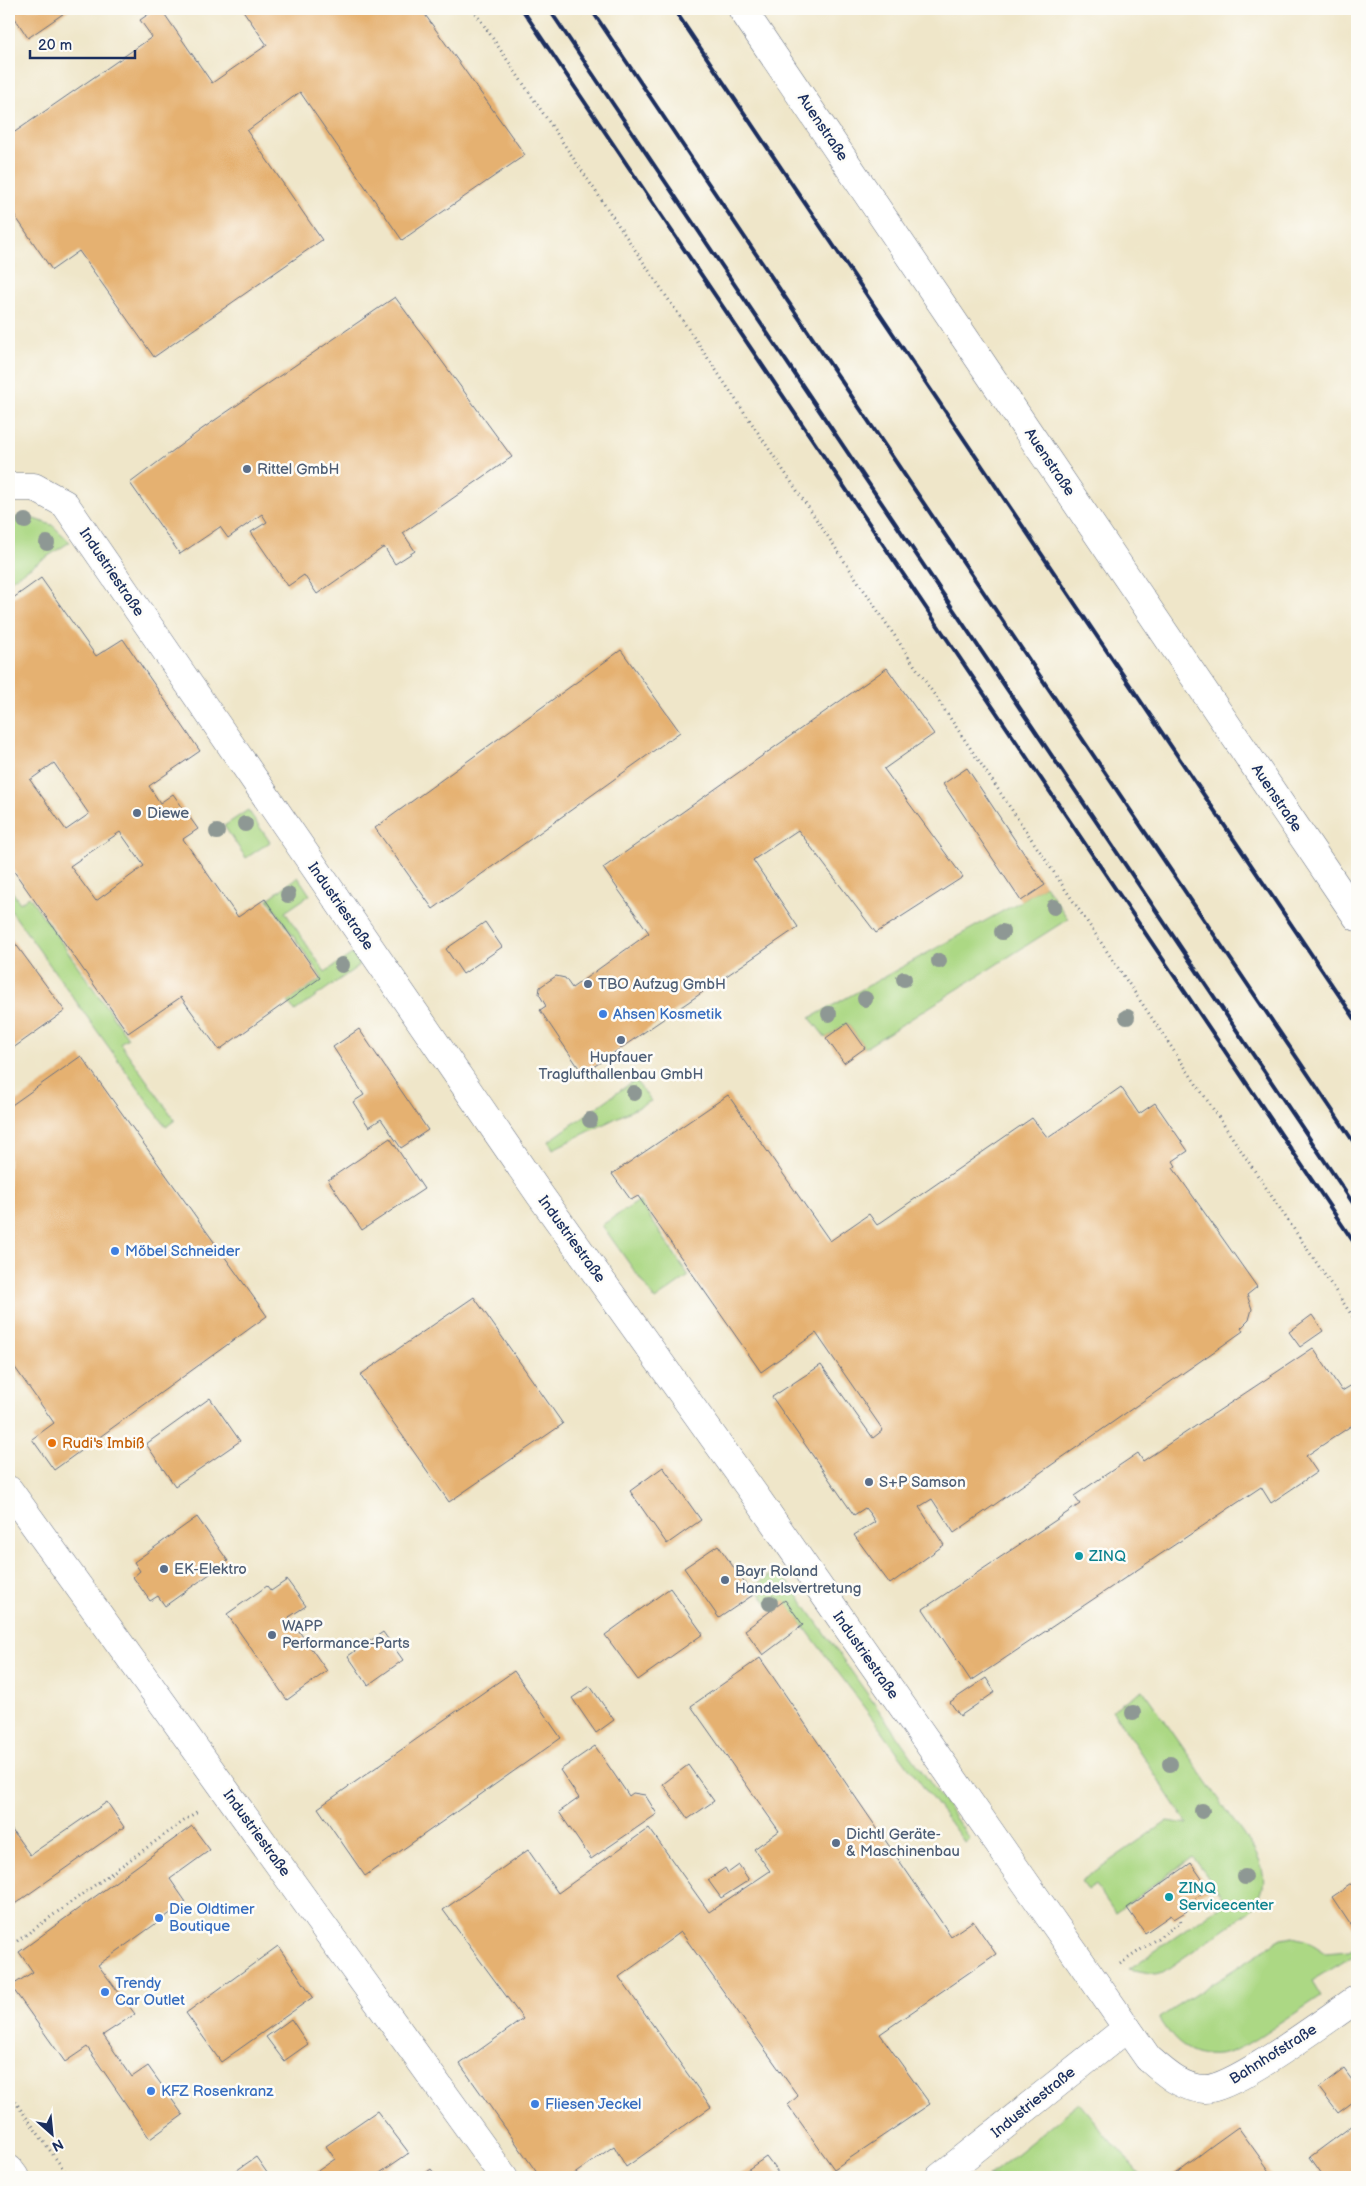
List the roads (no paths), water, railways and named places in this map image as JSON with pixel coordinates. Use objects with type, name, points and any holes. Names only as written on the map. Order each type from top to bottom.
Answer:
[{"type":"street","name":"Auenstraße","points":[[742,9],[1357,917]]},
{"type":"street","name":"Industriestraße","points":[[9,487],[34,487],[65,504],[540,1195],[754,1494],[1124,2024],[940,2177]]},
{"type":"street","name":"Industriestraße","points":[[9,1490],[504,2177]]},
{"type":"street","name":"Bahnhofstraße","points":[[1124,2024],[1148,2058],[1167,2075],[1185,2084],[1204,2089],[1231,2081],[1265,2061],[1357,1999]]},
{"type":"street","points":[[9,2169],[15,2177]]},
{"type":"railway","points":[[522,9],[1357,1247]]},
{"type":"railway","points":[[549,9],[1357,1209]]},
{"type":"railway","points":[[591,9],[1357,1147]]},
{"type":"railway","points":[[674,9],[1357,1022]]},
{"type":"place","name":"Rittel GmbH","points":[[247,469]]},
{"type":"place","name":"Diewe","points":[[137,813]]},
{"type":"place","name":"TBO Aufzug GmbH","points":[[588,984]]},
{"type":"place","name":"Ahsen Kosmetik","points":[[603,1014]]},
{"type":"place","name":"Hupfauer Traglufthallenbau GmbH","points":[[621,1040]]},
{"type":"place","name":"Möbel Schneider","points":[[115,1251]]},
{"type":"place","name":"Rudi's Imbiß","points":[[52,1443]]},
{"type":"place","name":"S+P Samson","points":[[869,1482]]},
{"type":"place","name":"ZINQ","points":[[1079,1556]]},
{"type":"place","name":"EK-Elektro","points":[[164,1569]]},
{"type":"place","name":"Bayr Roland Handelsvertretung","points":[[725,1580]]},
{"type":"place","name":"WAPP Performance-Parts","points":[[272,1635]]},
{"type":"place","name":"Dichtl Geräte- & Maschinenbau","points":[[836,1843]]},
{"type":"place","name":"ZINQ Servicecenter","points":[[1169,1897]]},
{"type":"place","name":"Die Oldtimer Boutique","points":[[159,1918]]},
{"type":"place","name":"Trendy Car Outlet","points":[[105,1992]]},
{"type":"place","name":"KFZ Rosenkranz","points":[[151,2091]]},
{"type":"place","name":"Fliesen Jeckel","points":[[535,2104]]}]
